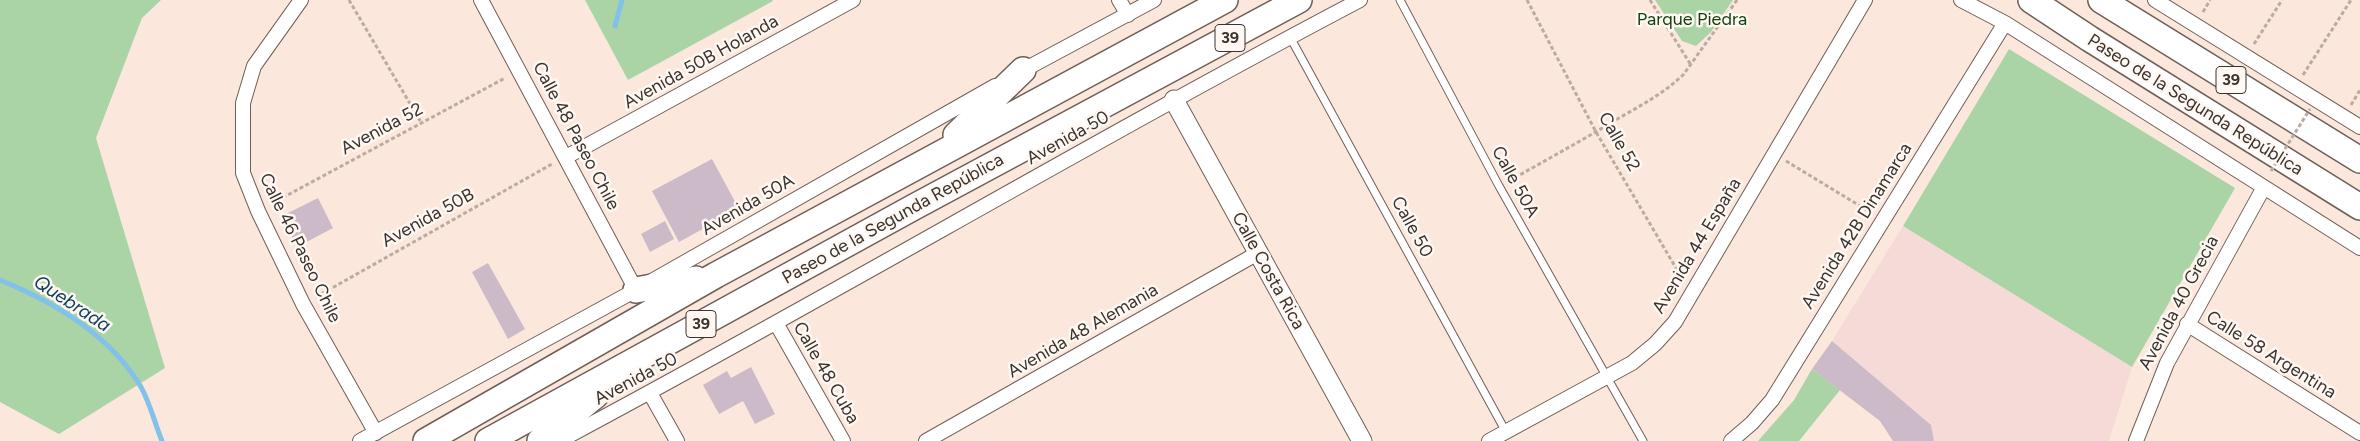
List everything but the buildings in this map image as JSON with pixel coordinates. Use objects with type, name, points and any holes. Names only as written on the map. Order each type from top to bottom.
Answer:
[{"type":"highway","name":"Paseo de la Segunda República","points":[[426,441],[716,275],[1225,0]]},
{"type":"highway","name":"Paseo de la Segunda República","points":[[488,441],[914,207],[1299,0]]},
{"type":"highway","name":"Paseo de la Segunda República","points":[[2031,0],[2114,55],[2360,207]]},
{"type":"highway","name":"39","points":[[2101,0],[2360,160]]},
{"type":"highway","points":[[934,156],[1023,70]]},
{"type":"highway","points":[[636,290],[716,275]]},
{"type":"highway","points":[[540,441],[640,357]]},
{"type":"main road","name":"Calle Costa Rica","points":[[1174,100],[1362,441]]},
{"type":"street","name":"Calle 46 Paseo Chile","points":[[300,0],[254,66],[243,103],[241,141],[243,172],[258,211],[303,304],[376,433]]},
{"type":"street","name":"Calle 48 Paseo Chile","points":[[481,0],[636,290]]},
{"type":"street","name":"Avenida 50B Holanda","points":[[566,157],[853,0]]},
{"type":"street","points":[[1119,0],[1128,16]]},
{"type":"street","name":"Avenida 50A","points":[[360,441],[636,290],[1023,70],[1128,16],[1154,0]]},
{"type":"street","name":"Avenida 50","points":[[560,441],[650,393],[1290,36],[1360,0]]},
{"type":"street","name":"Avenida 44 España","points":[[1489,441],[1632,363],[1655,344],[1675,322],[1866,0]]},
{"type":"street","points":[[1961,0],[2005,23],[2360,248]]},
{"type":"street","points":[[2155,0],[2360,127]]},
{"type":"street","name":"Avenida 42B Dinamarca","points":[[1731,441],[1752,423],[1772,400],[1882,219],[2005,23]]},
{"type":"street","name":"Avenida 40 Grecia","points":[[2136,441],[2151,399],[2187,324],[2264,187]]},
{"type":"street","name":"Avenida 48 Alemania","points":[[926,441],[1258,253]]},
{"type":"street","name":"Calle 48 Cuba","points":[[776,323],[843,441]]},
{"type":"street","name":"Calle 58 Argentina","points":[[2187,324],[2360,433]]},
{"type":"street","points":[[650,393],[678,441]]},
{"type":"lane","name":"Calle 50A","points":[[1400,0],[1499,186],[1643,441]]},
{"type":"lane","name":"Calle 50","points":[[1290,36],[1506,432]]},
{"type":"path","points":[[349,0],[422,124]]},
{"type":"path","name":"Calle 52","points":[[1527,0],[1596,132],[1692,295]]},
{"type":"path","points":[[1650,0],[1691,65]]},
{"type":"path","points":[[1499,186],[1662,94],[1691,65],[1737,0]]},
{"type":"path","points":[[2246,57],[2282,0]]},
{"type":"path","points":[[2296,88],[2351,0]]},
{"type":"path","name":"Avenida 52","points":[[258,211],[519,70]]},
{"type":"path","points":[[2271,171],[2310,109]]},
{"type":"path","points":[[1774,154],[1882,219]]},
{"type":"path","name":"Avenida 50B","points":[[303,304],[566,157]]},
{"type":"shaded area","points":[[1903,226],[2132,367],[2109,441],[1934,441],[1931,425],[1832,341]]},
{"type":"green space","points":[[0,0],[161,0],[142,18],[96,138],[165,368],[59,434],[0,402]]},
{"type":"green space","points":[[585,0],[772,0],[773,1],[628,80]]},
{"type":"green space","name":"Parque Piedra","points":[[1655,0],[1733,0],[1711,32],[1696,46],[1682,41]]},
{"type":"green space","points":[[2009,49],[2235,188],[2132,367],[1903,226]]},
{"type":"green space","points":[[1812,369],[1840,390],[1799,441],[1758,441],[1794,400]]},
{"type":"waterway","name":"Quebrada","points":[[615,26],[622,0]]},
{"type":"waterway","name":"Quebrada","points":[[0,280],[60,310],[80,323],[114,352],[141,387],[162,441]]}]
